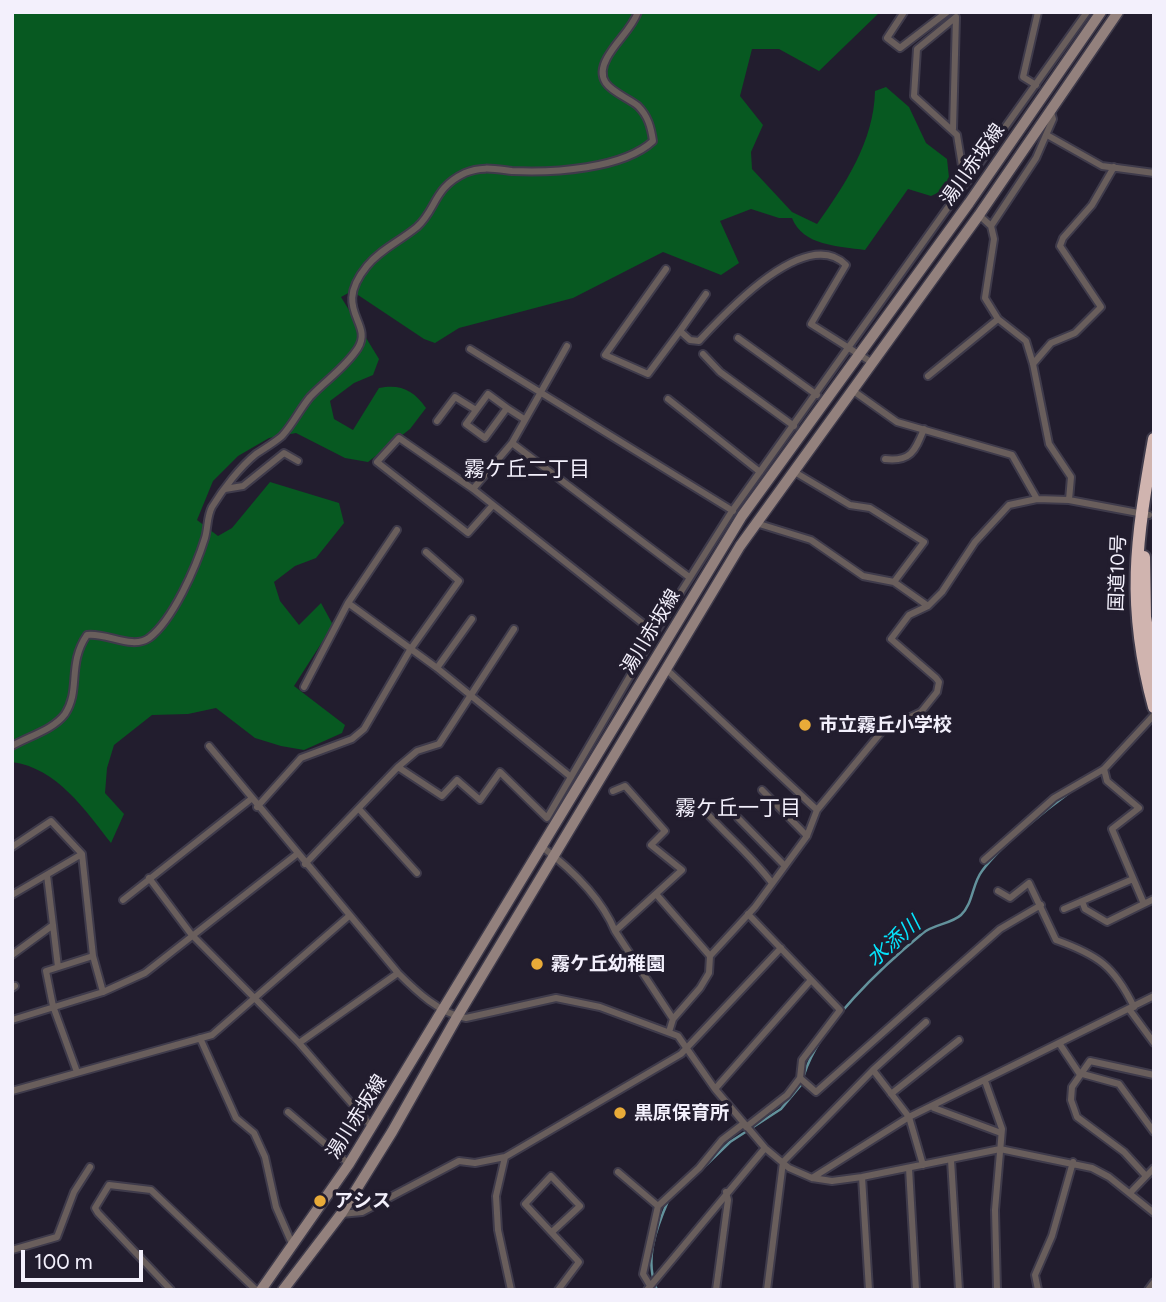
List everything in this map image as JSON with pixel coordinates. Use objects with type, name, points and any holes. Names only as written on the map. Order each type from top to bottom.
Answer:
[{"type":"highway","name":"国道10号","points":[[1154,439],[1134,576],[1136,613],[1154,707]]},
{"type":"highway","name":"国道10号","points":[[1154,487],[1145,514],[1143,590],[1154,670]]},
{"type":"main road","name":"湯川赤坂線","points":[[258,1290],[293,1246],[372,1127],[737,513],[1101,12]]},
{"type":"main road","name":"湯川赤坂線","points":[[283,1290],[341,1214],[755,523],[979,215],[1118,12]]},
{"type":"street","points":[[12,746],[48,727],[64,715],[72,699],[76,651],[88,635],[100,633],[123,641],[145,641],[162,627],[194,567],[206,536],[210,510],[254,456],[285,432],[310,398],[344,367],[360,346],[362,332],[351,303],[353,286],[386,247],[419,226],[443,187],[465,173],[486,167],[513,171],[577,169],[639,154],[653,141],[650,122],[637,106],[610,91],[604,76],[606,59],[634,24],[638,12]]},
{"type":"street","points":[[904,12],[887,38],[900,48],[947,12]]},
{"type":"street","points":[[1036,85],[1023,77],[1038,12]]},
{"type":"street","points":[[398,767],[442,796],[457,780],[480,800],[500,772],[547,818],[655,633],[689,578],[737,513],[760,472],[817,395],[854,352],[968,181],[1087,12]]},
{"type":"street","points":[[953,129],[956,17],[917,49],[914,96],[957,135],[962,172],[968,181]]},
{"type":"street","points":[[990,226],[1036,158],[1053,119],[1050,108]]},
{"type":"street","points":[[1047,135],[1102,166],[1154,173]]},
{"type":"street","points":[[1033,363],[1051,342],[1075,333],[1101,307],[1060,246],[1063,238],[1093,205],[1114,167]]},
{"type":"street","points":[[979,215],[990,226],[994,239],[985,298],[998,319],[1026,341],[1049,444],[1071,477],[1069,500]]},
{"type":"street","points":[[680,331],[690,340],[699,341],[752,290],[789,263],[813,254],[838,257],[846,265],[811,324],[871,362]]},
{"type":"street","points":[[666,269],[605,355],[648,374],[706,294]]},
{"type":"street","points":[[928,376],[998,319]]},
{"type":"street","points":[[738,338],[817,395]]},
{"type":"street","points":[[473,489],[512,443],[567,346]]},
{"type":"street","points":[[470,349],[737,513]]},
{"type":"street","points":[[703,354],[720,372],[794,426]]},
{"type":"street","points":[[852,390],[897,422],[1012,455],[1037,499]]},
{"type":"street","points":[[507,408],[485,438],[466,424],[488,394],[524,419]]},
{"type":"street","points":[[437,421],[455,397],[476,410]]},
{"type":"street","points":[[668,399],[760,472]]},
{"type":"street","points":[[885,460],[901,461],[914,453],[924,429]]},
{"type":"street","points":[[493,505],[468,533],[377,462],[399,438],[473,489],[655,633]]},
{"type":"street","points":[[512,443],[689,578]]},
{"type":"street","points":[[225,489],[243,486],[285,453],[298,461]]},
{"type":"street","points":[[793,471],[850,505],[870,508],[924,542],[894,582]]},
{"type":"street","points":[[669,1032],[673,1019],[709,973],[710,956],[748,914],[807,836],[817,810],[883,730],[921,712],[937,692],[939,682],[936,678],[891,639],[909,615],[928,606],[942,592],[975,542],[1009,505],[1037,499],[1069,500],[1145,514]]},
{"type":"street","points":[[755,523],[811,540],[863,576],[894,582],[928,606]]},
{"type":"street","points":[[303,687],[348,603],[397,530]]},
{"type":"street","points":[[257,807],[301,758],[352,738],[364,729],[410,650],[459,581],[426,552]]},
{"type":"street","points":[[348,603],[437,668],[571,777]]},
{"type":"street","points":[[437,668],[472,619]]},
{"type":"street","points":[[306,864],[398,767],[417,751],[439,744],[514,629]]},
{"type":"street","points":[[666,669],[817,810]]},
{"type":"street","points":[[984,860],[1054,798],[1104,769],[1154,715]]},
{"type":"street","points":[[209,746],[398,974],[420,995],[457,1017],[466,1018],[556,998],[600,1007],[669,1032],[687,1045],[715,1089],[765,1148],[783,1162],[812,1178],[832,1181],[862,1177],[1000,1149],[1073,1162],[1109,1177],[1154,1213]]},
{"type":"street","points":[[1104,769],[1107,781],[1139,808],[1112,829],[1144,904]]},
{"type":"street","points":[[613,791],[625,786],[665,831],[651,845],[682,870],[615,931]]},
{"type":"street","points":[[762,790],[807,836]]},
{"type":"street","points":[[122,900],[251,799]]},
{"type":"street","points":[[359,809],[417,873]]},
{"type":"street","points":[[703,809],[723,833],[743,847],[772,883]]},
{"type":"street","points":[[738,818],[785,866]]},
{"type":"street","points":[[12,847],[51,821],[82,854],[93,956],[103,992]]},
{"type":"street","points":[[541,846],[577,877],[609,915],[615,931],[673,1019]]},
{"type":"street","points":[[12,895],[82,854]]},
{"type":"street","points":[[12,1020],[103,992],[145,973],[191,933],[297,854]]},
{"type":"street","points":[[47,875],[58,967]]},
{"type":"street","points":[[149,878],[191,933],[299,1043],[372,1127]]},
{"type":"street","points":[[1064,909],[1133,879]]},
{"type":"street","points":[[998,891],[1010,898],[1030,883],[1056,940],[1087,951],[1102,961],[1121,980],[1131,1008],[1154,1043]]},
{"type":"street","points":[[656,894],[710,956]]},
{"type":"street","points":[[1082,901],[1085,909],[1107,922],[1154,899]]},
{"type":"street","points":[[800,1078],[816,1091],[1000,929],[1041,905]]},
{"type":"street","points":[[748,914],[839,1010],[802,1060],[800,1078],[787,1095],[722,1140],[699,1168],[658,1206],[643,1273],[649,1288],[765,1148]]},
{"type":"street","points":[[12,1091],[212,1035],[349,916]]},
{"type":"street","points":[[12,955],[53,925]]},
{"type":"street","points":[[341,1214],[362,1212],[459,1161],[475,1163],[505,1157],[681,1054],[780,948]]},
{"type":"street","points":[[76,1072],[53,1006],[46,971],[93,956]]},
{"type":"street","points":[[299,1043],[398,974]]},
{"type":"street","points":[[715,1089],[811,980]]},
{"type":"street","points":[[812,1178],[909,1117],[933,1108],[1154,996]]},
{"type":"street","points":[[767,1290],[783,1162],[873,1070],[926,1022]]},
{"type":"street","points":[[200,1038],[236,1118],[254,1133],[265,1157],[283,1227],[293,1246]]},
{"type":"street","points":[[891,1094],[959,1040]]},
{"type":"street","points":[[1059,1043],[1079,1073],[1119,1084],[1154,1132]]},
{"type":"street","points":[[1146,1176],[1124,1152],[1077,1117],[1071,1094],[1079,1073],[1090,1061],[1154,1075]]},
{"type":"street","points":[[873,1070],[909,1117],[923,1165]]},
{"type":"street","points":[[985,1081],[1001,1133],[995,1210],[998,1290]]},
{"type":"street","points":[[933,1108],[1001,1133]]},
{"type":"street","points":[[288,1112],[349,1164]]},
{"type":"street","points":[[505,1157],[496,1196],[498,1230],[511,1290]]},
{"type":"street","points":[[951,1160],[959,1290]]},
{"type":"street","points":[[1038,1290],[1035,1275],[1052,1236],[1073,1162]]},
{"type":"street","points":[[12,1250],[57,1237],[74,1192],[90,1167]]},
{"type":"street","points":[[909,1168],[916,1290]]},
{"type":"street","points":[[1130,1193],[1154,1168]]},
{"type":"street","points":[[618,1172],[658,1206]]},
{"type":"street","points":[[552,1232],[580,1206],[551,1176],[525,1204],[579,1262],[558,1290]]},
{"type":"street","points":[[862,1177],[869,1290]]},
{"type":"street","points":[[171,1290],[95,1208],[109,1185],[151,1190],[258,1290]]},
{"type":"street","points":[[716,1290],[728,1200],[726,1192]]},
{"type":"street","points":[[1148,1290],[1154,1282]]},
{"type":"green space","points":[[12,12],[880,12],[819,71],[779,49],[752,49],[740,96],[763,125],[751,152],[752,169],[792,212],[817,224],[838,194],[864,145],[875,91],[886,87],[909,107],[926,143],[947,159],[950,187],[931,196],[908,189],[865,250],[822,243],[804,234],[792,218],[779,218],[751,209],[720,221],[739,263],[721,275],[663,252],[573,298],[459,328],[435,343],[424,339],[352,291],[341,297],[379,359],[373,375],[354,383],[330,401],[334,419],[353,430],[379,388],[387,387],[406,390],[426,408],[410,429],[368,462],[345,458],[296,433],[269,438],[238,456],[213,481],[197,520],[218,536],[232,528],[270,482],[339,503],[344,523],[316,558],[295,566],[274,582],[280,601],[299,625],[321,603],[333,625],[294,686],[345,725],[342,733],[304,750],[255,738],[216,708],[188,714],[152,715],[114,745],[107,768],[105,793],[124,814],[111,843],[69,792],[43,773],[12,762]]},
{"type":"waterway","name":"水添川","points":[[804,1075],[823,1036],[854,998],[923,933],[961,915],[968,905],[979,876],[990,861],[1024,828],[1073,790]]},
{"type":"waterway","name":"水添川","points":[[703,1168],[730,1142],[781,1109],[801,1085]]},
{"type":"waterway","name":"水添川","points":[[657,1290],[653,1279],[653,1245],[668,1201]]},
{"type":"place","name":"市立霧丘小学校","points":[[805,725]]},
{"type":"place","name":"霧ケ丘幼稚園","points":[[537,964]]},
{"type":"place","name":"黒原保育所","points":[[620,1113]]},
{"type":"place","name":"アシス","points":[[320,1201]]},
{"type":"district","name":"霧ケ丘二丁目","points":[[527,470]]},
{"type":"district","name":"霧ケ丘一丁目","points":[[738,809]]}]
